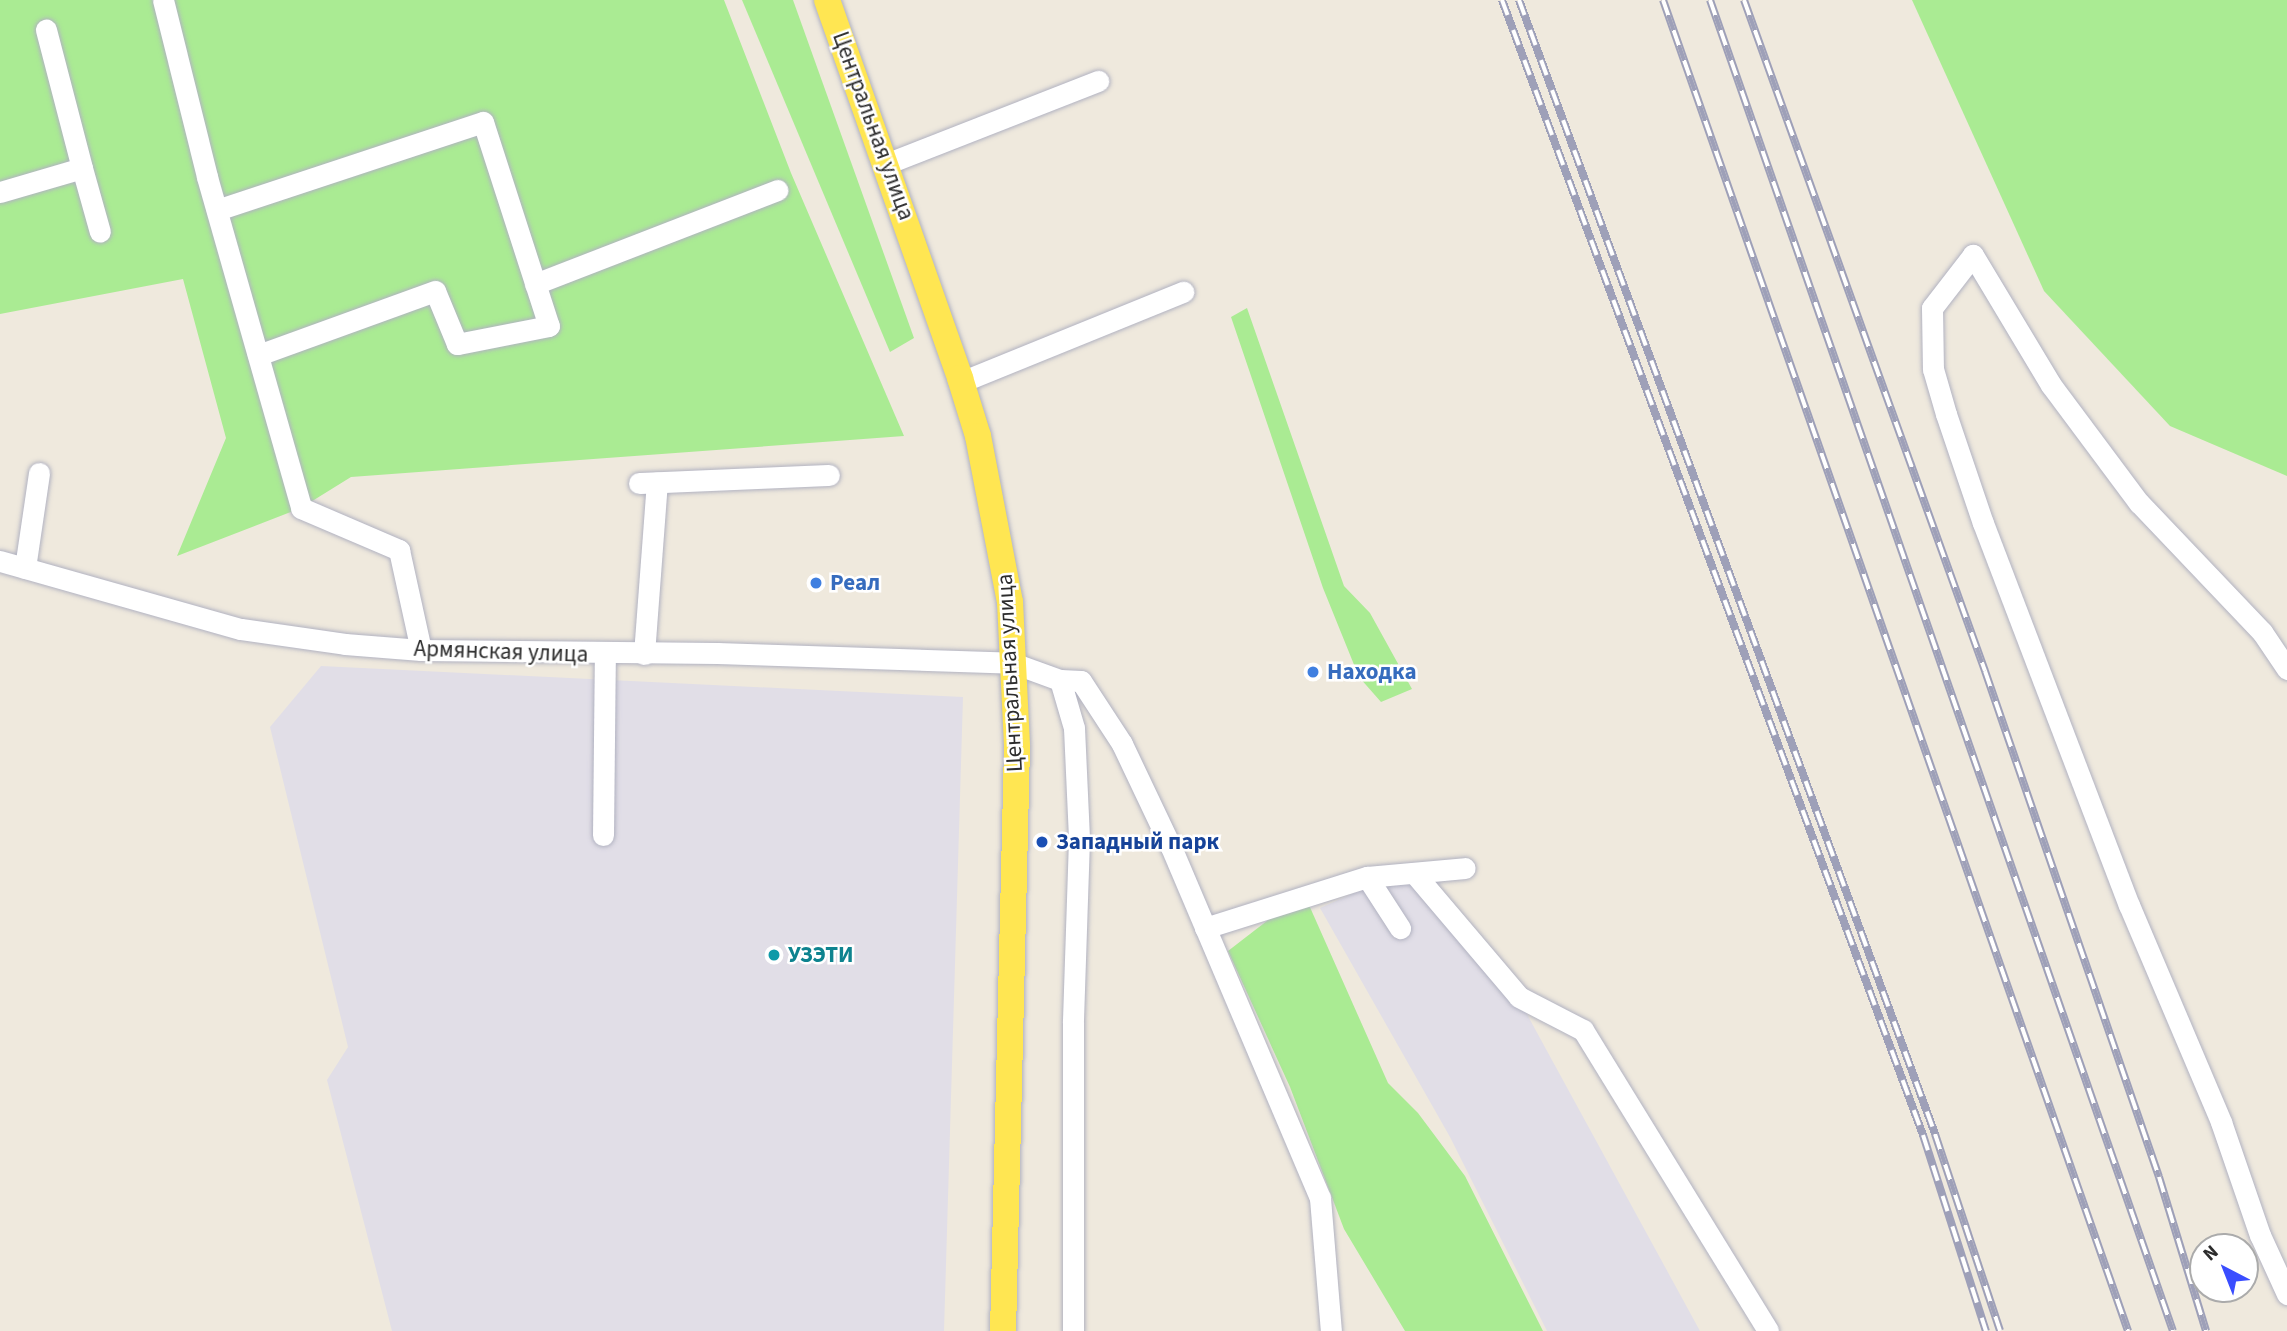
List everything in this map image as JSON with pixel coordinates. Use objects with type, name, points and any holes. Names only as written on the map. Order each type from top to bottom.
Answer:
[{"type":"main road","name":"Центральная улица","points":[[827,0],[961,382],[997,526],[1010,602],[1017,761],[1003,1331]]},
{"type":"street","points":[[163,0],[217,211],[301,508],[399,550],[421,650]]},
{"type":"street","points":[[46,30],[100,232]]},
{"type":"street","points":[[886,164],[1098,81]]},
{"type":"street","points":[[217,211],[482,122],[549,326],[457,344],[435,291],[258,355]]},
{"type":"street","points":[[0,192],[82,168]]},
{"type":"street","points":[[535,284],[777,190]]},
{"type":"street","points":[[2287,669],[2262,632],[2138,503],[2051,385],[1973,255],[1932,308],[1933,369],[1947,414],[2100,830],[2287,1294]]},
{"type":"street","points":[[961,382],[1183,292]]},
{"type":"street","points":[[25,568],[38,472]]},
{"type":"street","points":[[644,654],[648,483],[829,475]]},
{"type":"street","name":"Армянская улица","points":[[0,561],[241,629],[421,650],[1013,663],[1060,680],[1082,681],[1122,744],[1205,928]]},
{"type":"street","points":[[603,835],[605,655]]},
{"type":"street","points":[[1060,680],[1074,728],[1079,839],[1073,1023],[1073,1331]]},
{"type":"street","points":[[1331,1331],[1320,1198],[1205,928],[1367,877],[1465,868]]},
{"type":"street","points":[[1414,873],[1518,996],[1583,1030],[1768,1331]]},
{"type":"street","points":[[1367,877],[1400,928]]},
{"type":"shaded area","points":[[321,666],[963,697],[944,1331],[392,1331],[327,1080],[348,1047],[270,727]]},
{"type":"shaded area","points":[[1405,871],[1523,1007],[1700,1331],[1547,1331],[1450,1137],[1320,908]]},
{"type":"green space","points":[[0,0],[724,0],[791,173],[904,436],[351,477],[301,508],[177,556],[226,438],[183,279],[0,314]]},
{"type":"green space","points":[[742,0],[793,0],[914,338],[890,352]]},
{"type":"green space","points":[[1912,0],[2287,0],[2287,476],[2170,426],[2044,291]]},
{"type":"green space","points":[[1247,308],[1344,586],[1370,613],[1412,689],[1381,702],[1359,677],[1323,588],[1231,317]]},
{"type":"green space","points":[[1309,905],[1388,1083],[1418,1113],[1465,1176],[1543,1331],[1405,1331],[1344,1229],[1290,1087],[1228,951],[1277,913]]},
{"type":"railway","points":[[1502,0],[1923,1135],[1986,1331]]},
{"type":"railway","points":[[1519,0],[1935,1134],[2000,1331]]},
{"type":"railway","points":[[1663,0],[2128,1331]]},
{"type":"railway","points":[[1710,0],[2173,1331]]},
{"type":"railway","points":[[1744,0],[1985,671],[2159,1177],[2206,1331]]},
{"type":"place","name":"Реал","points":[[816,583]]},
{"type":"place","name":"Находка","points":[[1313,672]]},
{"type":"place","name":"Западный парк","points":[[1042,842]]},
{"type":"place","name":"УЗЭТИ","points":[[774,955]]}]
